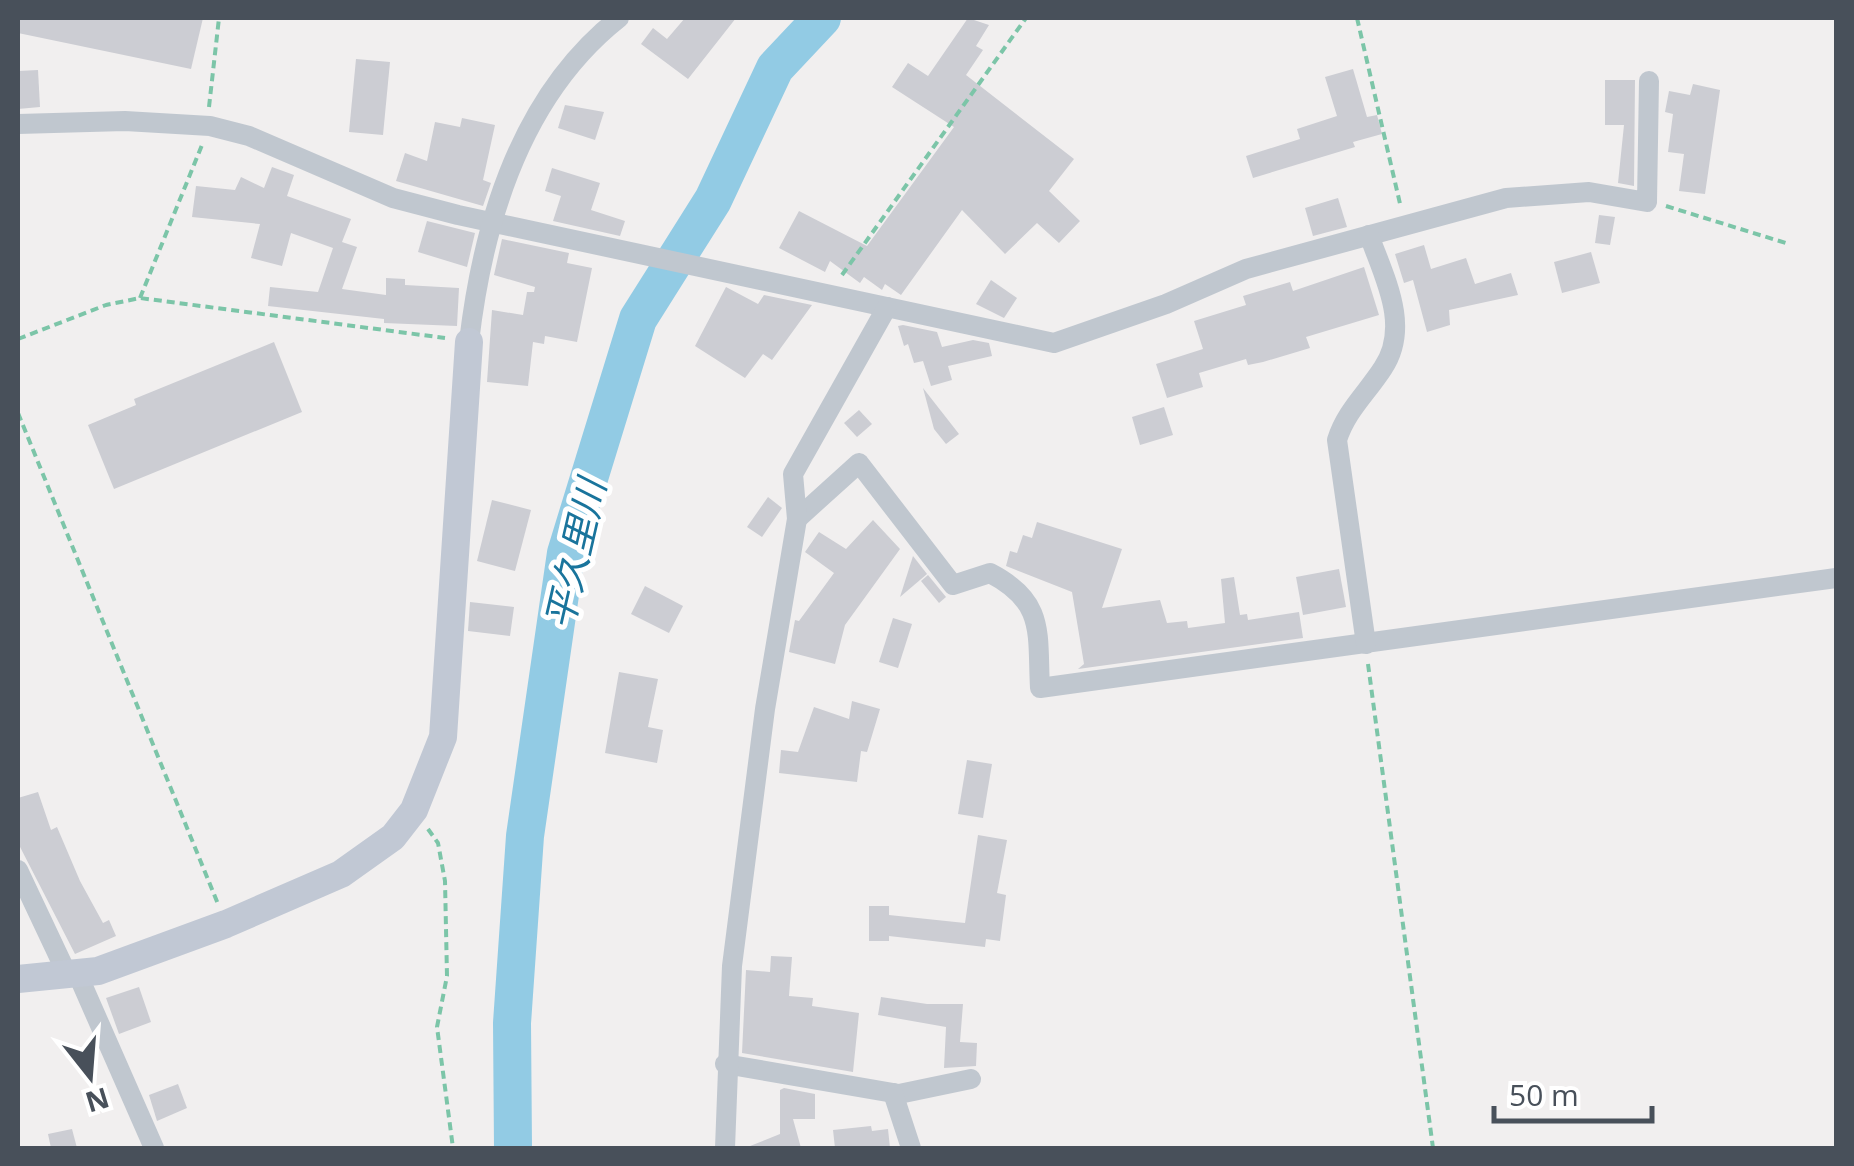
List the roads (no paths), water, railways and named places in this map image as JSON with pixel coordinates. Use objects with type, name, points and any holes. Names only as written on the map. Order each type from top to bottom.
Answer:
[{"type":"street","points":[[18,979],[73,976],[226,924],[341,874],[393,837],[414,810],[443,737],[469,342],[477,274],[490,223],[539,109],[579,52],[619,18]]},
{"type":"street","points":[[18,124],[126,121],[210,126],[249,136],[393,198],[490,223],[1054,343],[1166,304],[1246,269],[1506,198],[1588,192],[1647,202],[1649,81]]},
{"type":"street","points":[[1366,644],[1336,440],[1342,421],[1384,367],[1396,340],[1396,311],[1369,234]]},
{"type":"street","points":[[725,1148],[725,1064],[732,966],[760,745],[797,519],[792,474],[888,307]]},
{"type":"street","points":[[797,519],[860,463],[953,585],[990,574],[1026,596],[1036,617],[1040,688],[1836,578]]},
{"type":"street","points":[[18,870],[154,1148]]},
{"type":"street","points":[[725,1064],[893,1092],[971,1078]]},
{"type":"street","points":[[893,1092],[912,1148]]},
{"type":"waterway","name":"平久里川","points":[[513,1148],[512,1023],[525,836],[566,553],[638,319],[713,200],[775,68],[822,18]]}]
